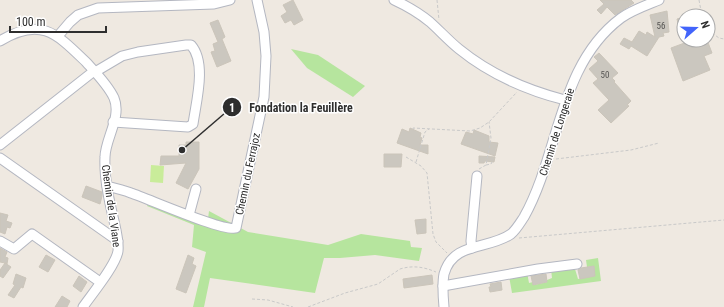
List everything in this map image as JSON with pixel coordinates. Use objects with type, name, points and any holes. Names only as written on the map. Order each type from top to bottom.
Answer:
[{"type":"street","points":[[58,36],[78,15],[98,8],[214,4],[230,0]]},
{"type":"street","name":"Chemin du Ferrajoz","points":[[189,215],[211,224],[227,228],[234,229],[238,225],[264,97],[266,56],[264,32],[257,0]]},
{"type":"street","points":[[394,0],[421,15],[472,59],[521,87],[565,100]]},
{"type":"street","name":"Chemin de Longeraie","points":[[452,258],[461,252],[504,238],[512,233],[520,224],[541,181],[565,100],[588,55],[610,27],[631,12],[659,0]]},
{"type":"street","name":"Chemin de la Viane","points":[[0,41],[18,31],[29,29],[40,30],[58,36],[95,71],[114,99],[116,106],[104,158],[107,186],[118,241],[117,256],[83,307]]},
{"type":"street","points":[[0,145],[95,71],[114,60],[129,54],[191,45],[194,49],[200,75],[192,126],[166,126],[113,122]]},
{"type":"street","points":[[0,158],[118,241]]},
{"type":"street","points":[[472,248],[471,241],[477,176]]},
{"type":"street","points":[[107,186],[130,192],[189,215],[196,189]]},
{"type":"street","points":[[0,241],[14,249],[32,234],[100,282]]},
{"type":"street","points":[[444,307],[444,275],[452,258]]},
{"type":"street","points":[[443,286],[538,269],[576,264]]},
{"type":"path","points":[[437,0],[441,32]]},
{"type":"path","points":[[413,129],[470,131],[480,128],[489,122],[521,87]]},
{"type":"path","points":[[486,165],[491,138],[489,122]]},
{"type":"path","points":[[416,163],[425,132],[430,129]]},
{"type":"path","points":[[547,160],[631,150],[659,143]]},
{"type":"path","points":[[406,157],[421,166],[427,173],[436,242],[452,258]]},
{"type":"path","points":[[477,176],[478,170],[491,164],[492,162]]},
{"type":"path","points":[[512,233],[518,238],[724,220]]},
{"type":"path","points":[[308,307],[345,293],[378,284],[400,269],[404,268],[422,268],[444,275]]},
{"type":"path","points":[[252,299],[268,300],[293,307]]},
{"type":"green space","points":[[291,49],[318,55],[365,86],[353,97],[307,68]]},
{"type":"green space","points":[[151,165],[164,166],[163,183],[150,182]]},
{"type":"green space","points":[[151,198],[208,219],[209,211],[248,232],[328,245],[361,234],[410,241],[411,247],[422,248],[419,261],[375,255],[324,258],[315,293],[210,278],[204,307],[193,307],[206,252],[192,247],[194,225],[147,206]]},
{"type":"green space","points":[[598,258],[601,281],[512,293],[509,276],[527,272],[529,283],[533,282],[534,285],[547,282],[547,280],[552,278],[551,269],[575,269],[578,279],[594,276],[594,266],[587,267],[586,260]]},
{"type":"building","points":[[293,0],[303,20],[294,25],[291,20],[285,23],[281,16],[287,12],[283,5]]},
{"type":"building","points":[[600,0],[631,0],[634,3],[615,15],[607,7],[601,14],[597,10],[604,4]]},
{"type":"building","points":[[667,11],[669,32],[663,33],[664,36],[659,37],[647,56],[631,46],[629,49],[620,44],[624,38],[632,42],[639,31],[646,35],[647,32],[655,37],[650,15]]},
{"type":"building","points":[[218,20],[225,37],[222,39],[231,61],[217,67],[211,52],[215,51],[213,44],[218,42],[210,23]]},
{"type":"building","points":[[676,46],[676,48],[710,48],[712,53],[704,56],[710,70],[683,81],[671,48]]},
{"type":"building","points":[[599,53],[618,73],[612,78],[631,101],[627,105],[629,106],[611,123],[598,110],[609,100],[593,83],[598,79],[589,69],[598,61],[594,57]]},
{"type":"building","points":[[410,128],[421,133],[420,137],[422,138],[420,145],[428,145],[428,154],[397,143],[402,129],[409,132]]},
{"type":"building","points":[[474,130],[489,136],[489,142],[498,143],[495,156],[461,144],[466,132],[473,134]]},
{"type":"building","points":[[186,142],[199,142],[199,169],[188,189],[176,183],[186,163],[160,165],[161,156],[179,156],[179,145],[186,145]]},
{"type":"building","points":[[384,154],[402,154],[401,167],[384,167]]},
{"type":"building","points":[[479,156],[495,157],[494,162],[485,161],[484,163],[479,163]]},
{"type":"building","points":[[86,186],[102,192],[100,204],[82,197]]},
{"type":"building","points":[[0,213],[8,215],[6,221],[12,223],[10,228],[7,227],[5,234],[0,232]]},
{"type":"building","points":[[426,219],[426,233],[417,234],[415,220]]},
{"type":"building","points":[[0,248],[7,252],[5,257],[8,258],[7,264],[0,262]]},
{"type":"building","points":[[46,255],[55,260],[48,272],[39,267]]},
{"type":"building","points":[[188,255],[194,258],[192,264],[196,266],[186,293],[176,289]]},
{"type":"building","points":[[5,263],[11,267],[3,278],[0,276],[0,270]]},
{"type":"building","points":[[594,266],[595,276],[580,279],[578,270],[581,268]]},
{"type":"building","points":[[16,274],[26,278],[23,288],[21,287],[14,298],[8,295],[15,285],[13,284]]},
{"type":"building","points":[[546,274],[547,282],[533,285],[531,276]]},
{"type":"building","points":[[432,275],[433,284],[404,288],[403,279]]},
{"type":"building","points":[[79,276],[87,282],[81,292],[73,286]]},
{"type":"building","points":[[501,282],[502,290],[490,292],[490,284]]},
{"type":"building","points":[[62,296],[70,301],[67,307],[55,307]]},
{"type":"place","name":"Fondation la Feuillère","points":[[182,150]]}]
